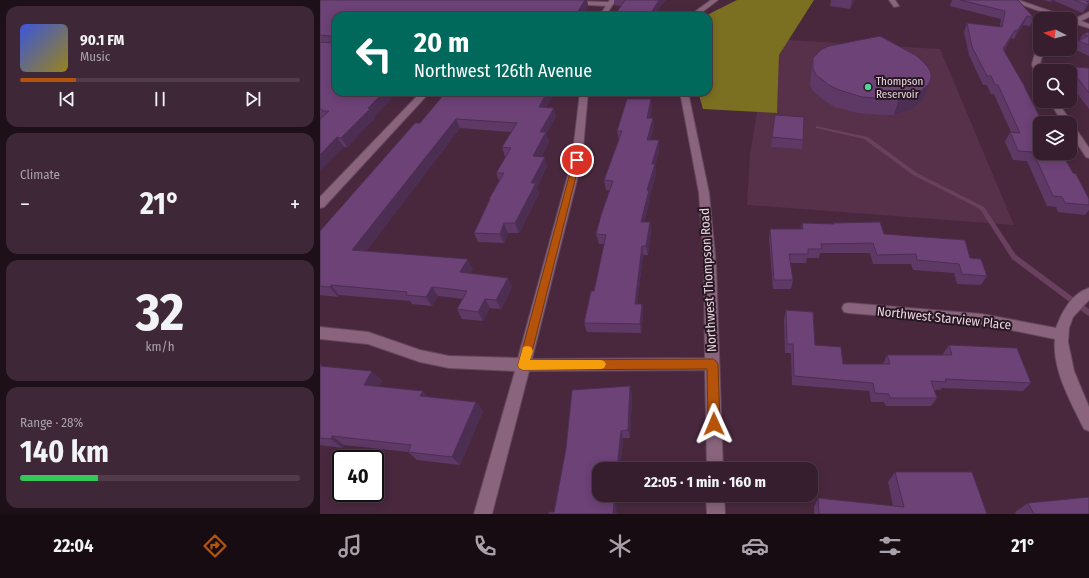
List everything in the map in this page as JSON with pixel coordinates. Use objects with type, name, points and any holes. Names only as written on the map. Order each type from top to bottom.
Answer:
[{"type":"street","points":[[539,0],[611,2]]},
{"type":"street","points":[[698,12],[715,0]]},
{"type":"street","points":[[1012,0],[1046,12]]},
{"type":"street","points":[[605,12],[611,2]]},
{"type":"street","points":[[1077,19],[1089,14]]},
{"type":"street","points":[[1077,23],[1089,26]]},
{"type":"street","points":[[320,204],[422,96]]},
{"type":"street","points":[[483,514],[577,160],[584,96]]},
{"type":"street","name":"Northwest Thompson Road","points":[[685,96],[704,193],[710,265],[715,462]]},
{"type":"street","points":[[1077,136],[1089,154]]},
{"type":"street","points":[[1089,293],[1081,299],[1068,315],[1062,335],[1064,364],[1089,424]]},
{"type":"street","name":"Northwest Starview Place","points":[[849,308],[982,319],[1062,335]]},
{"type":"street","points":[[320,333],[368,338],[420,356],[449,362],[523,365],[713,364]]},
{"type":"street","points":[[715,502],[716,514]]},
{"type":"shaded area","points":[[737,0],[814,0],[779,55],[777,113],[703,109],[699,96],[712,96],[712,12]]},
{"type":"shaded area","name":"Thompson Reservoir","points":[[788,40],[940,49],[1014,225],[747,205],[750,154],[757,112],[777,113],[779,55]]},
{"type":"building","points":[[320,0],[585,0],[578,12],[332,12],[332,36],[320,35]]},
{"type":"building","points":[[625,0],[659,0],[652,12],[617,12]]},
{"type":"building","points":[[960,0],[1018,0],[1033,17],[1027,16],[1017,31],[1015,30],[1003,49],[1025,87],[1024,86],[1033,104],[1033,108],[1035,108],[1039,116],[1033,116],[1033,152],[1018,151],[1010,132],[1020,133],[998,85],[995,85],[991,76],[987,76],[972,47],[967,23],[1002,27],[1005,11]]},
{"type":"building","points":[[1074,0],[1089,0],[1089,2],[1086,1],[1089,4],[1087,5]]},
{"type":"building","points":[[1089,32],[1089,45],[1078,41],[1088,36],[1083,34]]},
{"type":"building","name":"Thompson Reservoir","points":[[880,36],[917,56],[928,67],[931,73],[929,84],[918,93],[899,98],[887,99],[862,97],[839,90],[829,85],[816,75],[813,69],[813,58],[822,49],[829,46]]},
{"type":"building","points":[[332,40],[332,96],[380,96],[368,108],[370,109],[341,138],[337,137],[320,155],[320,119],[329,111],[322,111],[323,110],[320,109],[320,42],[331,43]]},
{"type":"building","points":[[1077,67],[1089,68],[1089,93],[1077,77]]},
{"type":"building","points":[[443,96],[545,96],[539,107],[554,108],[540,132],[546,132],[533,156],[545,157],[531,183],[536,183],[515,223],[504,223],[500,234],[474,233],[489,199],[504,173],[496,173],[511,148],[502,147],[517,123],[456,119],[352,250],[468,259],[460,272],[508,278],[496,300],[485,299],[478,312],[457,309],[467,291],[432,287],[426,297],[406,295],[407,292],[331,285],[330,287],[320,286],[320,231],[415,123],[420,123]]},
{"type":"building","points":[[627,99],[651,99],[647,118],[653,118],[647,140],[659,140],[652,164],[655,164],[647,190],[649,190],[641,222],[650,222],[646,246],[642,246],[635,304],[642,304],[640,324],[584,323],[591,291],[594,291],[606,235],[596,234],[613,181],[604,180],[622,131],[617,131]]},
{"type":"building","points":[[775,115],[804,117],[803,140],[772,137]]},
{"type":"building","points":[[1037,160],[1066,160],[1073,173],[1076,174],[1089,199],[1089,205],[1065,203],[1062,197],[1053,196]]},
{"type":"building","points":[[880,222],[884,234],[965,240],[970,258],[981,259],[987,276],[962,274],[959,264],[917,260],[916,254],[877,255],[873,243],[821,244],[822,249],[808,249],[808,254],[789,254],[793,280],[774,280],[770,229],[803,229],[802,223],[834,224],[833,223]]},
{"type":"building","points":[[786,310],[813,312],[815,345],[841,347],[843,364],[890,364],[887,355],[952,355],[949,345],[1017,348],[1031,383],[945,379],[946,382],[931,381],[937,398],[890,398],[889,394],[875,393],[873,383],[794,376],[793,344],[787,344]]},
{"type":"building","points":[[320,366],[372,371],[364,385],[423,391],[420,396],[476,402],[452,457],[408,452],[411,445],[332,436],[331,439],[320,438]]},
{"type":"building","points":[[630,386],[628,430],[621,431],[618,462],[592,462],[592,502],[614,502],[613,513],[617,514],[548,514],[549,512],[554,512],[566,448],[572,390]]},
{"type":"building","points":[[895,472],[972,472],[987,514],[819,514],[818,498],[904,507]]},
{"type":"building","points":[[1089,497],[1089,514],[1034,514],[1028,503]]},
{"type":"waterway","points":[[818,127],[866,138],[915,174],[982,208],[1014,257],[1089,313]]},
{"type":"slow traffic","points":[[527,351],[523,365],[601,364]]},
{"type":"place","name":"Thompson Reservoir","points":[[868,87]]},
{"type":"route","points":[[577,160],[523,365],[713,364],[714,424]]}]
